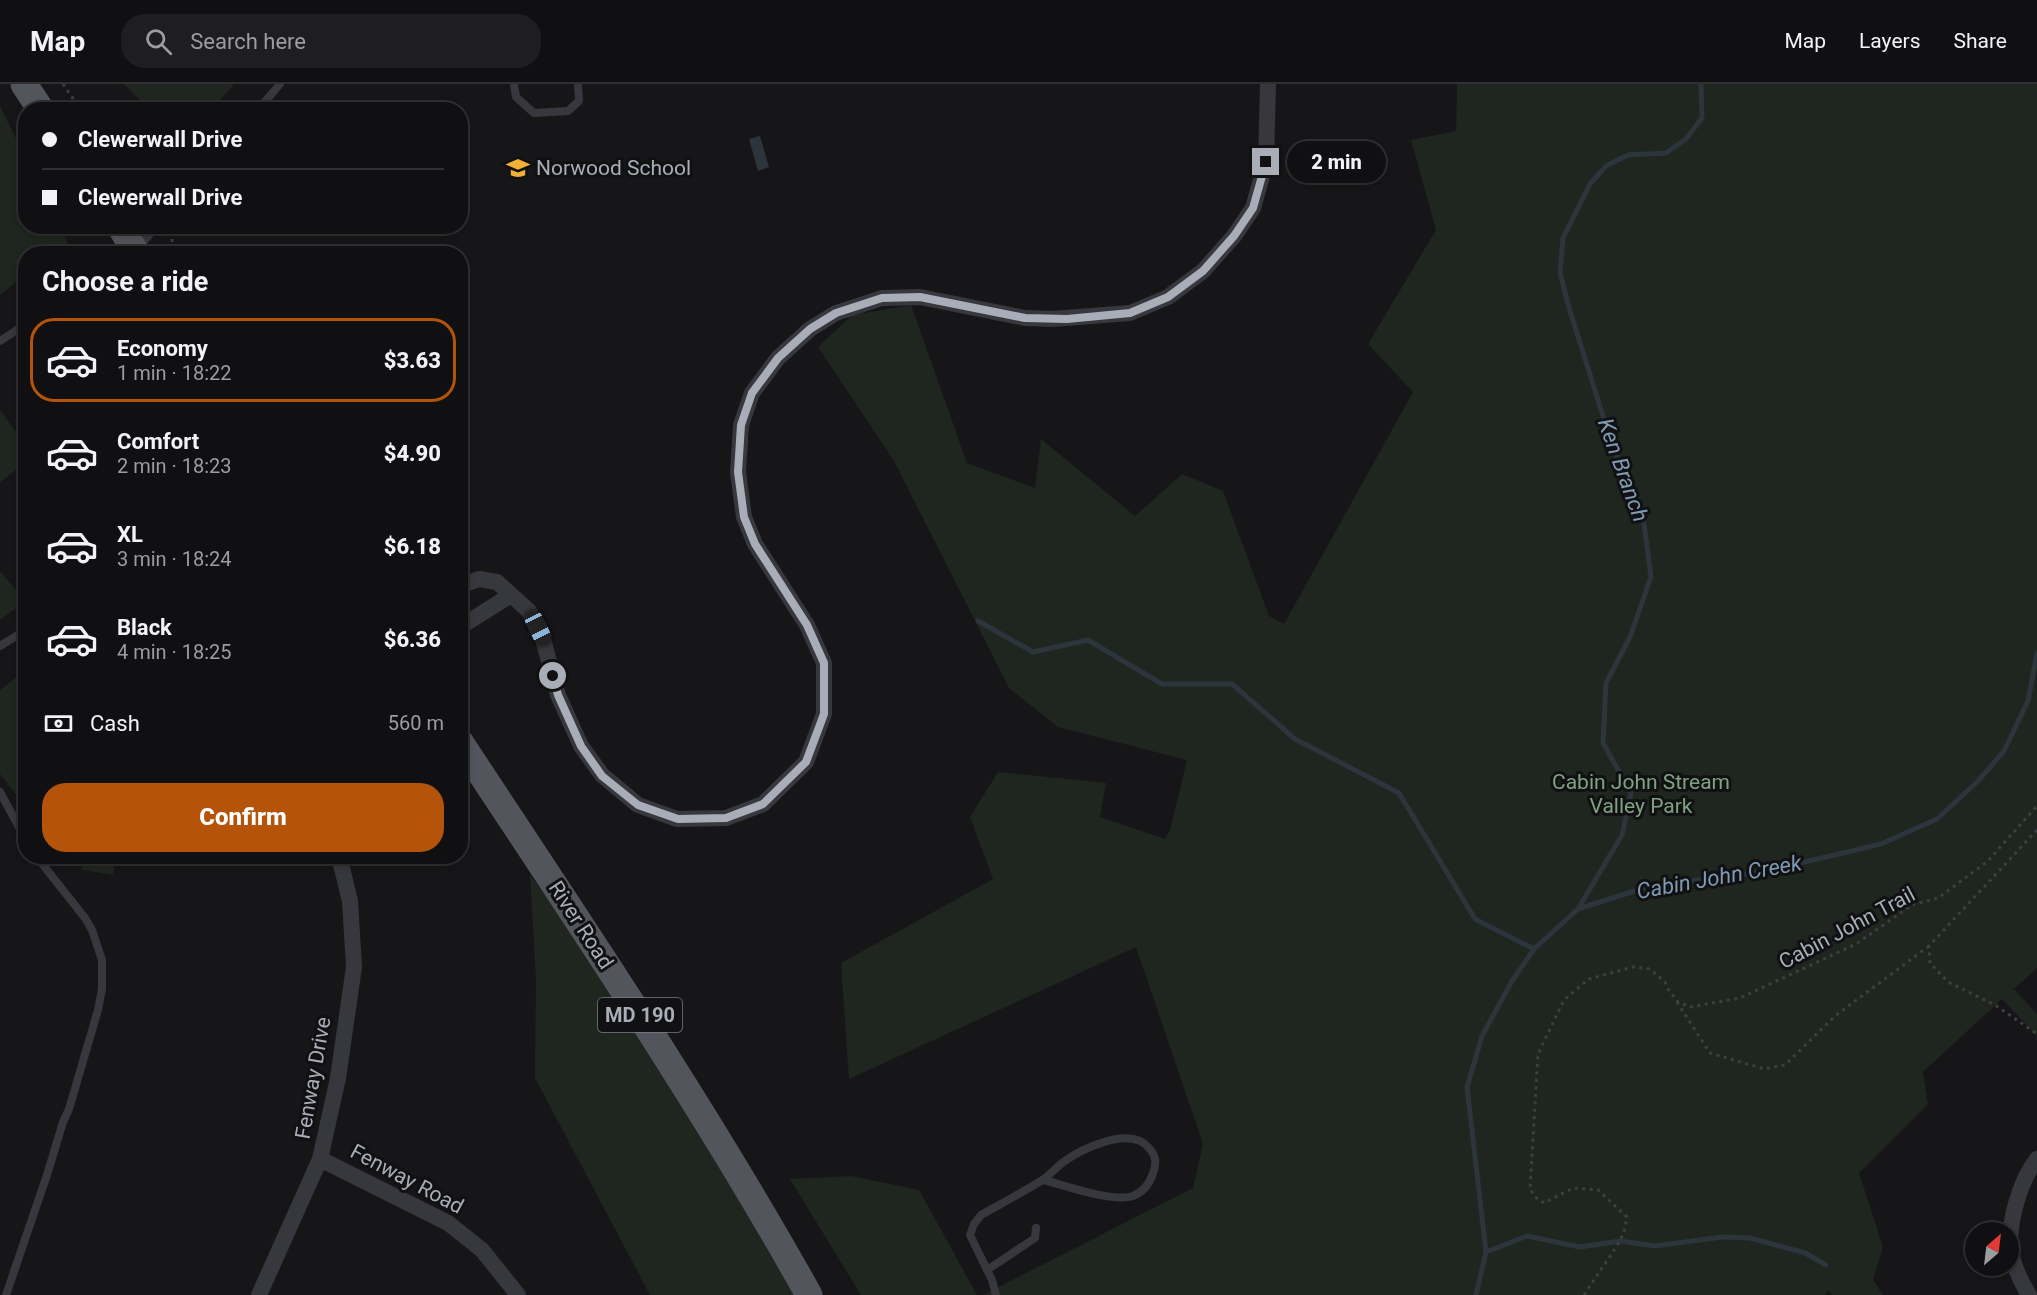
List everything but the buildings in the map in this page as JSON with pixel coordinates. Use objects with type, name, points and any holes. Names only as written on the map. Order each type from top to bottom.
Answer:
[{"type":"main road","points":[[24,84],[36,102]]},
{"type":"main road","name":"River Road","points":[[468,754],[639,1014],[763,1213],[809,1295]]},
{"type":"street","points":[[468,583],[479,579],[497,582],[529,610],[543,639],[558,695],[581,746],[602,776],[638,805],[678,819],[726,818],[763,804],[806,762],[824,714],[824,663],[807,625],[755,544],[744,517],[738,472],[740,433],[752,393],[778,358],[810,329],[836,313],[882,298],[920,297],[1025,318],[1052,319],[1130,313],[1168,297],[1203,271],[1234,236],[1253,208],[1266,162],[1268,84]]},
{"type":"street","points":[[468,622],[511,595]]},
{"type":"street","name":"Fenway Drive","points":[[259,1295],[320,1159],[338,1078],[354,967],[350,901],[341,864]]},
{"type":"street","name":"Fenway Road","points":[[320,1159],[448,1222],[482,1250],[518,1295]]},
{"type":"street","points":[[2029,1295],[2020,1280],[2011,1251],[2012,1227],[2024,1179],[2037,1159]]},
{"type":"lane","points":[[265,102],[280,84]]},
{"type":"lane","points":[[514,84],[516,97],[534,113],[568,111],[579,101],[578,84]]},
{"type":"lane","points":[[141,246],[150,234]]},
{"type":"lane","points":[[0,342],[18,330]]},
{"type":"lane","points":[[0,646],[18,635]]},
{"type":"lane","points":[[0,792],[18,825]]},
{"type":"lane","points":[[6,1295],[69,1109],[102,989],[102,960],[92,930],[42,864]]},
{"type":"lane","points":[[996,1295],[970,1235],[981,1215],[1044,1180],[1063,1162],[1085,1149],[1108,1140],[1132,1137],[1147,1145],[1155,1155],[1152,1179],[1144,1189],[1132,1196],[1120,1197],[1089,1192],[1044,1180]]},
{"type":"lane","points":[[987,1270],[1035,1238],[1036,1227]]},
{"type":"path","points":[[63,84],[75,102]]},
{"type":"path","points":[[172,239],[173,246]]},
{"type":"path","name":"Cabin John Trail","points":[[1584,1295],[1620,1240],[1627,1217],[1598,1190],[1573,1188],[1544,1203],[1534,1197],[1530,1189],[1538,1054],[1564,1000],[1589,979],[1633,967],[1650,969],[1665,982],[1678,1002],[1690,1008],[1740,998],[1856,944],[1912,905],[1938,898],[1987,862],[2037,806]]},
{"type":"path","points":[[1668,989],[1710,1053],[1764,1069],[1785,1065],[1835,1016],[1929,946],[2037,830]]},
{"type":"path","points":[[1929,946],[1930,963],[1948,982],[1995,1005],[2037,1034]]},
{"type":"green space","points":[[124,84],[234,84],[218,102],[142,102]]},
{"type":"green space","name":"Cabin John Stream Valley Park","points":[[1457,84],[2037,84],[2037,968],[2014,989],[2037,1014],[2037,1036],[2002,999],[1923,1072],[1928,1104],[1859,1173],[1883,1247],[1873,1280],[1883,1295],[1832,1295],[1828,1290],[1825,1295],[983,1295],[1193,1188],[1203,1144],[1136,947],[849,1079],[841,963],[993,879],[970,817],[998,772],[1106,783],[1100,817],[1165,839],[1170,830],[1187,760],[1058,727],[1009,688],[894,461],[818,347],[852,315],[911,305],[967,463],[1035,488],[1041,439],[1135,516],[1182,474],[1223,491],[1269,616],[1284,624],[1413,392],[1368,344],[1436,230],[1411,140],[1456,131]]},
{"type":"green space","points":[[0,106],[18,143],[18,234],[64,234],[68,243],[64,246],[18,246],[18,281],[0,295]]},
{"type":"green space","points":[[0,410],[18,434],[18,468],[0,482]]},
{"type":"green space","points":[[0,571],[18,593],[18,606],[0,620]]},
{"type":"green space","points":[[18,676],[18,797],[0,774],[0,690]]},
{"type":"green space","points":[[83,864],[115,864],[113,875],[82,870]]},
{"type":"green space","points":[[530,875],[639,1014],[809,1295],[650,1295],[535,1078],[536,978]]},
{"type":"green space","points":[[851,1176],[919,1190],[977,1295],[861,1295],[790,1179]]},
{"type":"shaded area","points":[[760,136],[769,167],[758,171],[749,139]]},
{"type":"waterway","name":"Ken Branch","points":[[1578,909],[1622,835],[1631,793],[1603,743],[1606,683],[1630,637],[1651,577],[1642,509],[1614,451],[1560,273],[1563,238],[1590,184],[1606,166],[1628,155],[1666,153],[1686,139],[1702,118],[1701,84]]},
{"type":"waterway","points":[[978,621],[1033,652],[1088,640],[1162,684],[1232,684],[1295,739],[1399,793],[1475,919],[1534,949]]},
{"type":"waterway","name":"Cabin John Creek","points":[[1476,1295],[1486,1252],[1467,1087],[1482,1036],[1512,981],[1534,949],[1578,909],[1650,886],[1762,872],[1881,844],[1937,819],[1978,781],[2004,751],[2028,701],[2037,653]]},
{"type":"waterway","points":[[1486,1252],[1527,1236],[1580,1247],[1620,1241],[1655,1246],[1722,1237],[1750,1238],[1805,1253],[1826,1265]]},
{"type":"place","name":"Norwood School","points":[[518,168]]},
{"type":"route","points":[[553,676],[558,695],[581,746],[602,776],[638,805],[678,819],[726,818],[763,804],[806,762],[824,714],[824,663],[807,625],[755,544],[744,517],[738,472],[741,425],[752,393],[778,358],[810,329],[836,313],[882,298],[920,297],[1025,318],[1067,319],[1130,313],[1168,297],[1203,271],[1234,236],[1253,208],[1266,162]]}]
